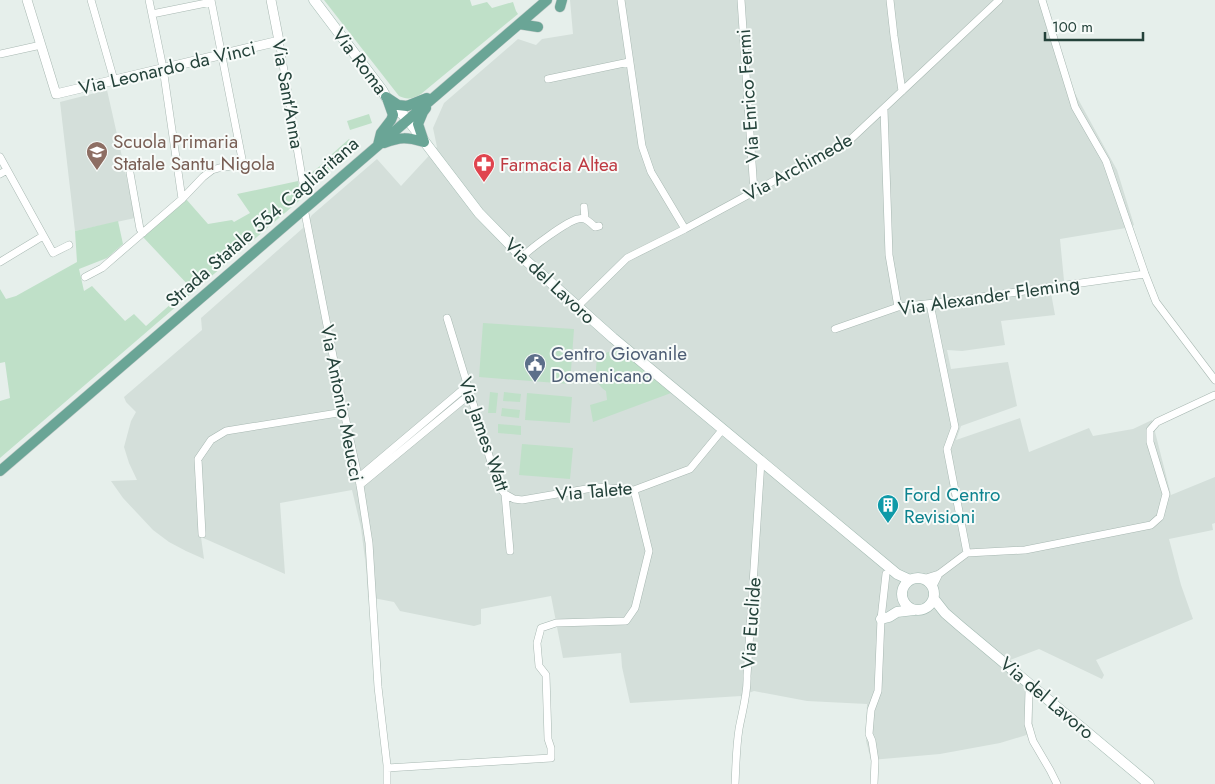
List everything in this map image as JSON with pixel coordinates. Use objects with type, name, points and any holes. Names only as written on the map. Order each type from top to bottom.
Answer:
[{"type":"main road","name":"Via Roma","points":[[314,0],[386,97],[408,120]]},
{"type":"main road","name":"Strada Statale 554 Cagliaritana","points":[[0,471],[547,0]]},
{"type":"main road","points":[[518,24],[538,27]]},
{"type":"main road","points":[[386,97],[398,105],[407,106],[416,104],[440,92]]},
{"type":"main road","points":[[424,142],[418,124],[423,112],[440,92]]},
{"type":"main road","points":[[378,145],[381,134],[393,115],[386,97]]},
{"type":"main road","name":"Via del Lavoro","points":[[408,120],[479,213],[522,257],[577,307],[897,574],[906,588]]},
{"type":"main road","points":[[378,145],[406,137],[424,142]]},
{"type":"main road","points":[[916,578],[923,579],[933,586],[935,592],[934,599],[926,609],[898,612],[881,619],[900,604],[906,588],[916,578]]},
{"type":"main road","points":[[906,588],[904,603],[914,610]]},
{"type":"main road","name":"Via del Lavoro","points":[[934,599],[944,612],[1149,784]]},
{"type":"main road","points":[[926,609],[944,612]]},
{"type":"street","points":[[0,54],[41,44],[28,0]]},
{"type":"street","points":[[91,0],[114,80]]},
{"type":"street","points":[[149,0],[163,68],[182,200]]},
{"type":"street","name":"Via Sant'Anna","points":[[271,0],[304,189]]},
{"type":"street","points":[[621,0],[642,146],[651,172],[685,229]]},
{"type":"street","name":"Via Enrico Fermi","points":[[741,0],[754,192]]},
{"type":"street","points":[[890,0],[902,92]]},
{"type":"street","name":"Via Archimede","points":[[577,307],[627,258],[685,229],[851,139],[999,0]]},
{"type":"street","points":[[1042,0],[1074,107],[1106,161],[1156,302],[1215,380]]},
{"type":"street","points":[[85,277],[102,268],[182,200],[212,170],[243,164],[211,1],[152,14]]},
{"type":"street","name":"Via Leonardo da Vinci","points":[[41,44],[56,94],[279,41]]},
{"type":"street","points":[[548,79],[629,62]]},
{"type":"street","points":[[884,110],[889,255],[898,307]]},
{"type":"street","points":[[0,156],[53,254],[69,245]]},
{"type":"street","points":[[0,174],[7,170]]},
{"type":"street","points":[[130,174],[140,229],[143,233]]},
{"type":"street","points":[[584,207],[585,219]]},
{"type":"street","name":"Via Antonio Meucci","points":[[304,208],[359,482],[369,543],[378,687],[387,784]]},
{"type":"street","points":[[522,257],[528,250],[579,218],[585,219],[595,227],[599,226]]},
{"type":"street","points":[[0,262],[43,236]]},
{"type":"street","name":"Via Alexander Fleming","points":[[835,329],[898,307],[1145,274]]},
{"type":"street","points":[[930,304],[955,427],[947,449],[967,553]]},
{"type":"street","name":"Via James Watt","points":[[447,318],[498,485],[505,494],[510,551]]},
{"type":"street","points":[[414,436],[467,386]]},
{"type":"street","points":[[359,482],[414,436],[469,395]]},
{"type":"street","points":[[923,579],[939,574],[967,553],[1025,550],[1151,525],[1160,517],[1166,494],[1150,442],[1150,430],[1157,422],[1215,395]]},
{"type":"street","points":[[202,534],[198,459],[211,440],[226,431],[344,412]]},
{"type":"street","name":"Via Talete","points":[[505,494],[514,499],[522,500],[598,487],[634,490],[690,469],[723,429]]},
{"type":"street","name":"Via Euclide","points":[[735,784],[737,742],[748,686],[747,676],[761,461]]},
{"type":"street","points":[[387,768],[551,758],[551,748],[548,739],[546,675],[539,666],[537,643],[541,628],[556,623],[626,621],[635,608],[649,551],[634,490]]},
{"type":"street","points":[[874,784],[875,761],[869,734],[871,710],[878,691],[881,619],[886,574]]},
{"type":"street","points":[[933,586],[939,574]]},
{"type":"street","points":[[1032,686],[1029,691],[1028,724],[1033,742],[1056,784]]},
{"type":"shaded area","points":[[570,0],[1046,0],[1072,88],[1117,170],[1134,225],[1060,239],[1065,291],[1051,293],[1055,315],[1001,321],[1005,345],[962,351],[947,350],[951,369],[1008,362],[1017,406],[961,426],[956,440],[1020,418],[1029,452],[1089,428],[1093,436],[1133,429],[1152,420],[1171,495],[1215,477],[1215,523],[1212,524],[1213,530],[1169,539],[1181,585],[1193,619],[1096,660],[1104,675],[1102,679],[1039,649],[1010,660],[1040,686],[1032,695],[1033,733],[1000,743],[940,754],[871,760],[866,741],[867,704],[807,701],[754,691],[741,696],[630,703],[621,653],[563,658],[551,596],[481,609],[481,624],[474,626],[400,611],[394,602],[368,597],[361,528],[352,490],[280,503],[285,574],[201,537],[204,559],[169,542],[153,530],[123,498],[111,481],[137,480],[124,447],[131,421],[136,412],[126,402],[124,397],[202,330],[201,318],[303,228],[312,215],[377,159],[401,186],[437,147],[433,128],[444,103],[518,39],[536,45],[542,39],[573,34]]},
{"type":"shaded area","name":"Scuola Primaria Statale Santu Nigola","points":[[107,90],[135,218],[75,231],[60,102]]},
{"type":"green space","points":[[324,0],[470,0],[472,6],[487,2],[492,8],[513,2],[518,14],[421,94],[413,98],[405,98],[399,96]]},
{"type":"green space","points":[[369,114],[372,123],[350,130],[347,121]]},
{"type":"green space","points":[[349,139],[355,147],[338,161],[332,154]]},
{"type":"green space","points":[[326,161],[332,168],[316,181],[310,174]]},
{"type":"green space","points":[[298,181],[301,194],[306,190],[307,194],[0,458],[0,401],[10,398],[5,362],[0,363],[0,289],[6,299],[16,296],[77,262],[75,231],[118,221],[123,244],[107,258],[79,269],[84,291],[92,286],[125,321],[134,314],[146,326],[190,287],[143,237],[186,199],[208,224],[232,220],[234,222],[250,213],[237,194]]},
{"type":"green space","points":[[483,323],[574,329],[570,384],[479,377]]},
{"type":"green space","points":[[617,348],[671,393],[593,422],[590,405],[607,400],[606,391],[597,380],[597,357]]},
{"type":"green space","points":[[490,392],[498,393],[496,413],[488,413]]},
{"type":"green space","points":[[504,392],[521,394],[520,402],[503,401]]},
{"type":"green space","points":[[527,393],[572,397],[570,423],[525,420]]},
{"type":"green space","points":[[502,408],[520,410],[519,418],[501,416]]},
{"type":"green space","points":[[498,424],[521,426],[521,435],[498,433]]},
{"type":"green space","points":[[522,444],[573,448],[570,479],[519,475]]},
{"type":"place","name":"Scuola Primaria Statale Santu Nigola","points":[[97,171]]},
{"type":"place","name":"Farmacia Altea","points":[[484,183]]},
{"type":"place","name":"Centro Giovanile Domenicano","points":[[535,383]]},
{"type":"place","name":"Ford Centro Revisioni","points":[[888,524]]}]
